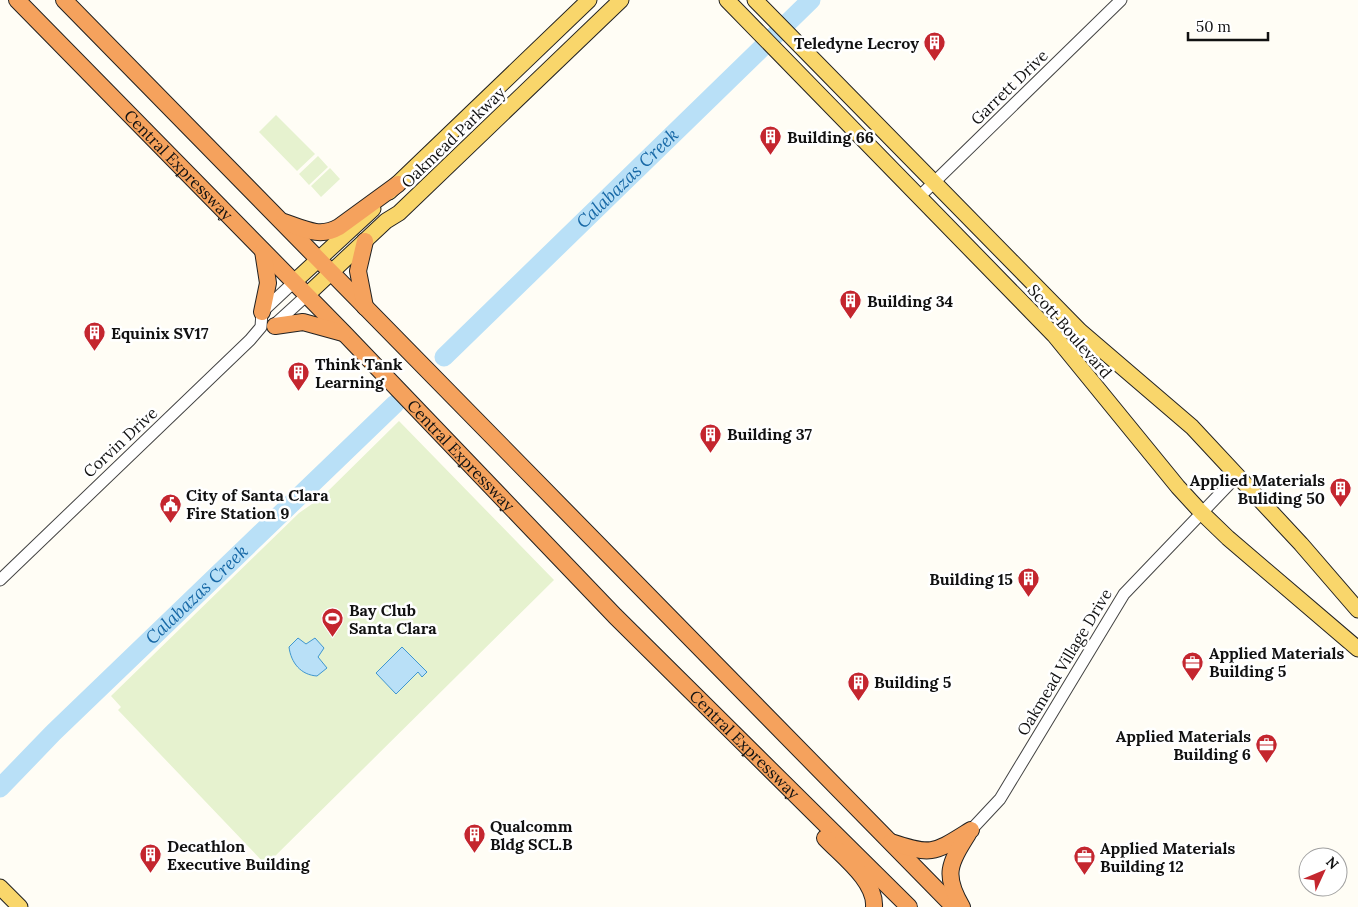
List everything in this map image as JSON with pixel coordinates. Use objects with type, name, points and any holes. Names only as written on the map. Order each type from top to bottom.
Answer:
[{"type":"highway","name":"Central Expressway","points":[[17,0],[307,295],[580,581],[909,907]]},
{"type":"highway","name":"Central Expressway","points":[[64,0],[954,907]]},
{"type":"highway","points":[[280,220],[313,232],[329,232],[339,227],[398,184]]},
{"type":"highway","points":[[365,241],[358,271],[365,307]]},
{"type":"highway","points":[[263,251],[268,283],[266,322],[304,322],[344,334]]},
{"type":"highway","points":[[763,762],[775,785],[871,888],[875,899],[874,907]]},
{"type":"highway","points":[[888,841],[918,850],[934,851],[971,830]]},
{"type":"highway","points":[[962,907],[950,886],[949,872],[953,858],[971,830]]},
{"type":"main road","name":"Oakmead Parkway","points":[[294,282],[589,0]]},
{"type":"main road","name":"Oakmead Parkway","points":[[307,295],[386,221],[399,213],[621,0]]},
{"type":"main road","name":"Scott Boulevard","points":[[727,0],[1054,335],[1169,477],[1201,512],[1228,538],[1358,649]]},
{"type":"main road","name":"Scott Boulevard","points":[[755,0],[1080,331],[1192,427],[1358,610]]},
{"type":"main road","points":[[0,887],[20,907]]},
{"type":"street","name":"Garrett Drive","points":[[919,197],[1121,0]]},
{"type":"street","name":"Corvin Drive","points":[[0,580],[217,372],[266,322],[294,282]]},
{"type":"street","name":"Corvin Drive","points":[[266,322],[307,295]]},
{"type":"street","name":"Oakmead Village Drive","points":[[971,830],[1000,799],[1124,594],[1201,512],[1238,476]]},
{"type":"green space","points":[[276,115],[315,154],[297,171],[259,132]]},
{"type":"green space","points":[[318,156],[328,167],[309,185],[299,174]]},
{"type":"green space","points":[[330,168],[340,179],[321,197],[311,186]]},
{"type":"green space","name":"Bay Club Santa Clara","points":[[399,421],[554,580],[266,865],[118,710],[121,707],[111,696],[299,513],[322,497]]},
{"type":"water","points":[[298,638],[306,644],[315,638],[324,648],[318,657],[327,668],[317,676],[302,671],[292,658],[289,647]]},
{"type":"water","points":[[402,647],[427,672],[422,677],[418,672],[396,694],[376,673]]},
{"type":"waterway","name":"Calabazas Creek","points":[[444,357],[811,0]]},
{"type":"waterway","name":"Calabazas Creek","points":[[0,788],[53,733],[395,404]]},
{"type":"place","name":"Teledyne Lecroy","points":[[935,62]]},
{"type":"place","name":"Building 66","points":[[771,156]]},
{"type":"place","name":"Building 34","points":[[851,320]]},
{"type":"place","name":"Equinix SV17","points":[[95,352]]},
{"type":"place","name":"Think Tank Learning","points":[[299,392]]},
{"type":"place","name":"Building 37","points":[[711,453]]},
{"type":"place","name":"Applied Materials Buliding 50","points":[[1341,508]]},
{"type":"place","name":"City of Santa Clara Fire Station 9","points":[[170,523]]},
{"type":"place","name":"Building 15","points":[[1029,598]]},
{"type":"place","name":"Bay Club Santa Clara","points":[[333,638]]},
{"type":"place","name":"Applied Materials Building 5","points":[[1193,681]]},
{"type":"place","name":"Building 5","points":[[858,701]]},
{"type":"place","name":"Applied Materials Building 6","points":[[1267,764]]},
{"type":"place","name":"Qualcomm Bldg SCL.B","points":[[474,854]]},
{"type":"place","name":"Decathlon Executive Building","points":[[151,874]]},
{"type":"place","name":"Applied Materials Building 12","points":[[1084,876]]}]
